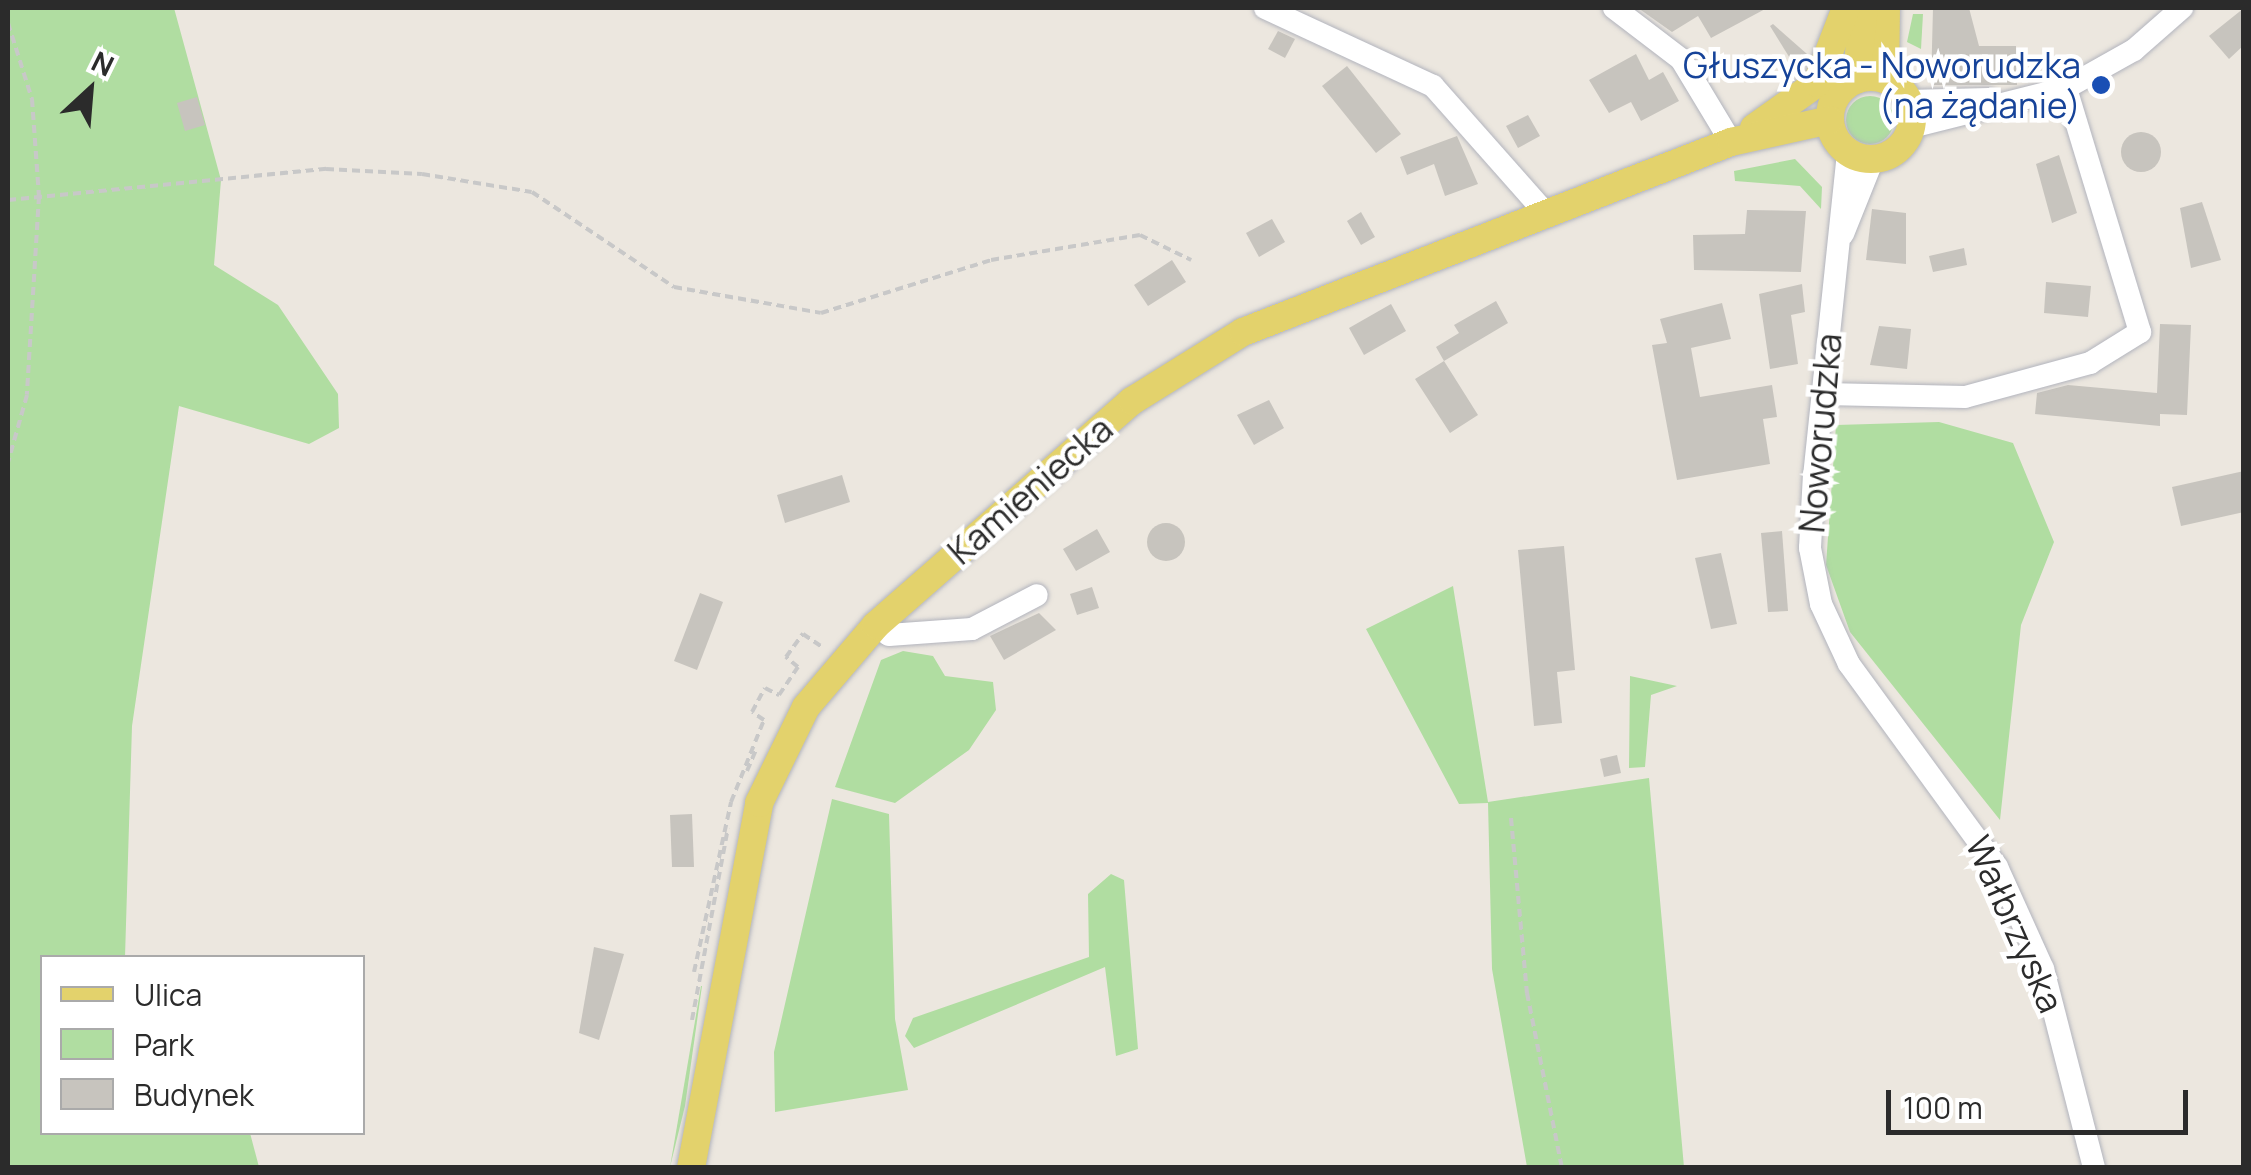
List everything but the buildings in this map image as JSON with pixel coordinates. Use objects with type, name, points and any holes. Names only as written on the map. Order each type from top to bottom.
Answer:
[{"type":"main road","points":[[1732,142],[1817,83],[1846,8]]},
{"type":"main road","points":[[1856,80],[1864,8]]},
{"type":"main road","points":[[1885,80],[1856,80],[1836,96],[1847,143],[1897,149],[1909,114],[1885,80],[1886,8]]},
{"type":"main road","name":"Kamieniecka","points":[[691,1168],[760,803],[806,708],[876,625],[1183,366],[1320,298],[1732,142],[1847,143]]},
{"type":"street","points":[[1264,8],[1433,86],[1547,215]]},
{"type":"street","points":[[1614,8],[1681,59],[1732,142]]},
{"type":"street","points":[[1909,114],[2066,88],[2134,50],[2182,8]]},
{"type":"street","points":[[1824,394],[1965,397],[2090,363],[2140,332],[2066,88]]},
{"type":"street","name":"Noworudzka","points":[[1821,604],[1810,548],[1847,143]]},
{"type":"street","points":[[876,625],[889,635],[972,629],[1037,595]]},
{"type":"street","name":"Wałbrzyska","points":[[1821,604],[1849,664],[1997,868],[2043,969],[2094,1168]]},
{"type":"path","points":[[8,23],[32,99],[39,196],[27,395],[8,462]]},
{"type":"path","points":[[8,200],[326,169],[422,174],[532,192],[674,287],[821,313],[991,260],[1140,235],[1191,260]]},
{"type":"path","points":[[8,702],[8,770]]},
{"type":"path","points":[[1511,818],[1527,994],[1562,1168]]},
{"type":"green space","points":[[8,8],[174,8],[221,180],[214,265],[278,305],[338,394],[339,428],[309,444],[179,406],[132,726],[125,955],[40,955],[40,1135],[251,1135],[259,1167],[8,1167]]},
{"type":"green space","points":[[1913,14],[1923,14],[1921,49],[1907,42]]},
{"type":"green space","points":[[1870,96],[1887,103],[1894,120],[1887,137],[1870,144],[1853,137],[1846,120],[1853,103]]},
{"type":"green space","points":[[1795,159],[1822,187],[1821,209],[1800,186],[1735,181],[1734,171]]},
{"type":"green space","points":[[1939,422],[2013,443],[2054,542],[2021,625],[2000,820],[1850,632],[1826,565],[1836,425]]},
{"type":"green space","points":[[1453,586],[1488,802],[1649,778],[1684,1167],[1527,1167],[1492,969],[1488,803],[1459,804],[1366,629]]},
{"type":"green space","points":[[903,651],[933,656],[945,676],[993,682],[996,710],[969,750],[895,803],[835,787],[881,660]]},
{"type":"green space","points":[[1630,676],[1677,686],[1651,695],[1645,767],[1629,768]]},
{"type":"green space","points":[[832,799],[889,814],[895,1019],[908,1090],[775,1112],[774,1052]]},
{"type":"green space","points":[[1111,874],[1124,880],[1138,1049],[1116,1056],[1105,967],[914,1048],[905,1036],[913,1018],[1089,957],[1088,894]]},
{"type":"green space","points":[[701,986],[685,1106],[670,1167]]},
{"type":"place","name":"Głuszycka - Noworudzka (na żądanie)","points":[[2101,85]]}]
